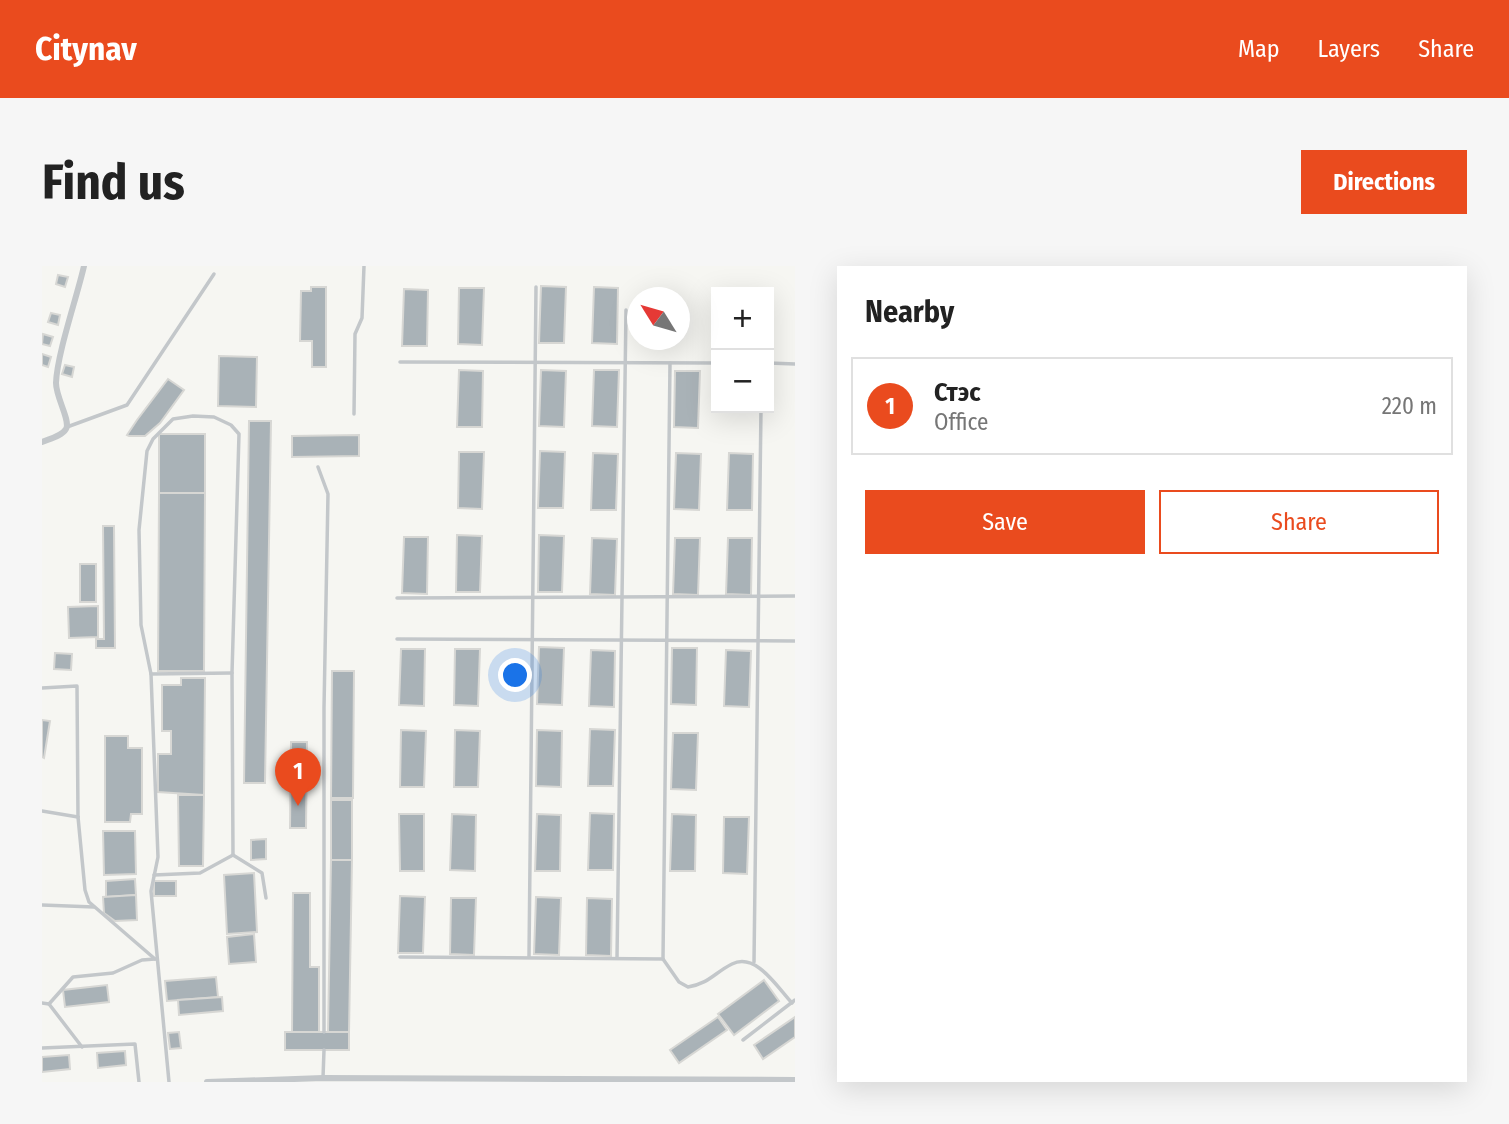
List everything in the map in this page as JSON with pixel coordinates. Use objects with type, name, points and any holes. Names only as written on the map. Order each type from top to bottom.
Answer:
[{"type":"street","points":[[42,442],[61,434],[67,426],[68,419],[57,401],[56,381],[84,266]]},
{"type":"street","points":[[207,1082],[323,1078],[500,1081],[795,1080]]},
{"type":"lane","points":[[354,414],[355,334],[362,318],[364,266]]},
{"type":"lane","points":[[67,426],[127,405],[214,274]]},
{"type":"lane","points":[[529,957],[536,287]]},
{"type":"lane","points":[[617,958],[626,310]]},
{"type":"lane","points":[[400,362],[711,363]]},
{"type":"lane","points":[[670,363],[663,959],[679,982],[688,987],[706,983],[733,964],[754,962]]},
{"type":"lane","points":[[774,363],[795,364]]},
{"type":"lane","points":[[743,1040],[794,1002],[754,962],[761,413]]},
{"type":"lane","points":[[169,1082],[155,958],[151,891],[158,857],[151,674],[141,625],[139,530],[147,451],[153,439],[173,419],[193,416],[214,417],[231,425],[239,434],[232,673],[233,855]]},
{"type":"lane","points":[[318,467],[328,494],[324,697],[324,1032]]},
{"type":"lane","points":[[397,598],[795,596]]},
{"type":"lane","points":[[397,639],[795,641]]},
{"type":"lane","points":[[151,674],[232,673]]},
{"type":"lane","points":[[42,688],[78,686],[78,817],[85,890],[94,907],[155,958]]},
{"type":"lane","points":[[42,811],[78,817]]},
{"type":"lane","points":[[154,875],[200,873],[233,855]]},
{"type":"lane","points":[[233,855],[262,873],[266,898]]},
{"type":"lane","points":[[42,905],[94,907]]},
{"type":"lane","points":[[400,957],[663,959]]},
{"type":"lane","points":[[50,1004],[73,977],[113,973],[142,960],[155,958]]},
{"type":"lane","points":[[42,1003],[50,1004],[82,1046]]},
{"type":"lane","points":[[42,1048],[135,1044],[139,1082]]},
{"type":"lane","points":[[323,1078],[324,1050]]},
{"type":"building","points":[[58,275],[68,277],[65,287],[56,284]]},
{"type":"building","points":[[541,286],[566,287],[564,343],[539,343]]},
{"type":"building","points":[[311,287],[326,287],[326,367],[312,367],[312,341],[300,341],[301,291],[311,291]]},
{"type":"building","points":[[594,287],[618,288],[617,344],[592,343]]},
{"type":"building","points":[[459,288],[484,288],[482,345],[458,344]]},
{"type":"building","points":[[404,289],[428,290],[427,346],[402,346]]},
{"type":"building","points":[[51,313],[60,315],[58,325],[48,322]]},
{"type":"building","points":[[43,334],[53,337],[50,346],[42,344]]},
{"type":"building","points":[[42,354],[51,357],[48,367],[42,365]]},
{"type":"building","points":[[219,356],[257,357],[256,407],[218,406]]},
{"type":"building","points":[[65,365],[74,367],[72,377],[62,374]]},
{"type":"building","points":[[459,370],[483,371],[482,427],[457,427]]},
{"type":"building","points":[[541,370],[566,371],[564,427],[539,426]]},
{"type":"building","points":[[594,370],[619,370],[617,427],[592,426]]},
{"type":"building","points":[[675,371],[700,371],[698,428],[674,427]]},
{"type":"building","points":[[168,379],[184,390],[160,423],[145,436],[127,435],[137,420]]},
{"type":"building","points":[[249,421],[271,421],[265,783],[244,783]]},
{"type":"building","points":[[159,434],[205,434],[205,493],[159,493]]},
{"type":"building","points":[[359,435],[359,456],[292,457],[292,436]]},
{"type":"building","points":[[540,451],[565,452],[563,508],[538,508]]},
{"type":"building","points":[[459,452],[484,452],[482,509],[458,508]]},
{"type":"building","points":[[593,453],[618,454],[616,510],[591,510]]},
{"type":"building","points":[[676,453],[701,454],[699,510],[674,509]]},
{"type":"building","points":[[729,453],[753,454],[752,510],[727,510]]},
{"type":"building","points":[[159,493],[205,493],[204,671],[158,671]]},
{"type":"building","points":[[103,526],[114,526],[115,648],[96,648],[96,639],[104,639]]},
{"type":"building","points":[[457,535],[482,536],[480,592],[456,592]]},
{"type":"building","points":[[539,535],[564,536],[562,592],[538,592]]},
{"type":"building","points":[[404,537],[428,537],[427,594],[402,593]]},
{"type":"building","points":[[592,538],[617,539],[615,595],[590,594]]},
{"type":"building","points":[[675,538],[700,538],[698,595],[673,594]]},
{"type":"building","points":[[728,538],[752,538],[751,595],[726,594]]},
{"type":"building","points":[[80,564],[96,564],[96,602],[80,602]]},
{"type":"building","points":[[98,606],[98,637],[69,638],[68,607]]},
{"type":"building","points":[[539,647],[564,648],[562,705],[537,704]]},
{"type":"building","points":[[672,648],[697,648],[696,705],[671,704]]},
{"type":"building","points":[[401,649],[425,649],[424,706],[399,705]]},
{"type":"building","points":[[455,649],[480,649],[478,706],[454,705]]},
{"type":"building","points":[[591,650],[615,651],[614,707],[589,706]]},
{"type":"building","points":[[726,650],[751,651],[749,707],[724,706]]},
{"type":"building","points":[[55,653],[72,654],[71,670],[54,669]]},
{"type":"building","points":[[332,671],[354,671],[353,798],[331,798]]},
{"type":"building","points":[[181,678],[205,678],[204,795],[158,792],[158,754],[171,754],[171,731],[162,731],[162,685],[181,685]]},
{"type":"building","points":[[42,720],[50,721],[44,758],[42,757]]},
{"type":"building","points":[[590,729],[615,730],[613,786],[588,786]]},
{"type":"building","points":[[401,730],[426,731],[424,787],[400,787]]},
{"type":"building","points":[[455,730],[480,731],[478,787],[454,787]]},
{"type":"building","points":[[537,730],[562,731],[561,787],[536,786]]},
{"type":"building","points":[[673,733],[698,733],[696,790],[671,789]]},
{"type":"building","points":[[105,736],[128,736],[128,748],[142,748],[142,814],[131,814],[130,822],[105,822]]},
{"type":"building","points":[[291,742],[307,742],[306,828],[290,828]]},
{"type":"building","points":[[178,795],[204,795],[203,866],[179,866]]},
{"type":"building","points":[[331,800],[352,800],[352,860],[331,860]]},
{"type":"building","points":[[590,813],[614,814],[613,870],[588,870]]},
{"type":"building","points":[[399,814],[424,814],[424,871],[400,871]]},
{"type":"building","points":[[452,814],[476,815],[475,871],[450,870]]},
{"type":"building","points":[[537,814],[561,815],[560,871],[535,871]]},
{"type":"building","points":[[672,814],[696,815],[695,871],[670,871]]},
{"type":"building","points":[[724,817],[749,817],[747,874],[723,873]]},
{"type":"building","points":[[103,831],[135,831],[136,874],[104,875]]},
{"type":"building","points":[[266,839],[266,859],[251,860],[251,840]]},
{"type":"building","points":[[331,860],[352,860],[349,1032],[328,1032]]},
{"type":"building","points":[[254,873],[257,932],[227,934],[224,875]]},
{"type":"building","points":[[135,879],[136,895],[106,897],[106,881]]},
{"type":"building","points":[[154,881],[176,881],[176,896],[154,896]]},
{"type":"building","points":[[293,893],[310,893],[310,967],[319,967],[319,1032],[292,1032]]},
{"type":"building","points":[[136,895],[137,920],[115,921],[104,913],[103,897]]},
{"type":"building","points":[[400,896],[425,897],[423,953],[398,953]]},
{"type":"building","points":[[536,897],[561,898],[559,955],[534,954]]},
{"type":"building","points":[[451,898],[476,898],[474,955],[450,954]]},
{"type":"building","points":[[587,898],[612,899],[611,956],[586,955]]},
{"type":"building","points":[[254,934],[256,962],[229,964],[227,937]]},
{"type":"building","points":[[216,977],[218,997],[167,1001],[165,981]]},
{"type":"building","points":[[764,980],[779,1001],[734,1035],[718,1014]]},
{"type":"building","points":[[107,985],[109,1002],[65,1007],[63,990]]},
{"type":"building","points":[[222,997],[223,1011],[179,1015],[178,1000]]},
{"type":"building","points":[[718,1017],[727,1030],[679,1063],[670,1050]]},
{"type":"building","points":[[795,1017],[795,1037],[763,1059],[754,1045]]},
{"type":"building","points":[[179,1032],[181,1048],[170,1049],[168,1033]]},
{"type":"building","points":[[285,1032],[349,1032],[349,1050],[285,1050]]},
{"type":"building","points":[[125,1051],[126,1065],[98,1068],[97,1053]]},
{"type":"building","points":[[69,1055],[70,1069],[42,1072],[42,1057]]},
{"type":"place","name":"Стэс","points":[[298,806]]}]
